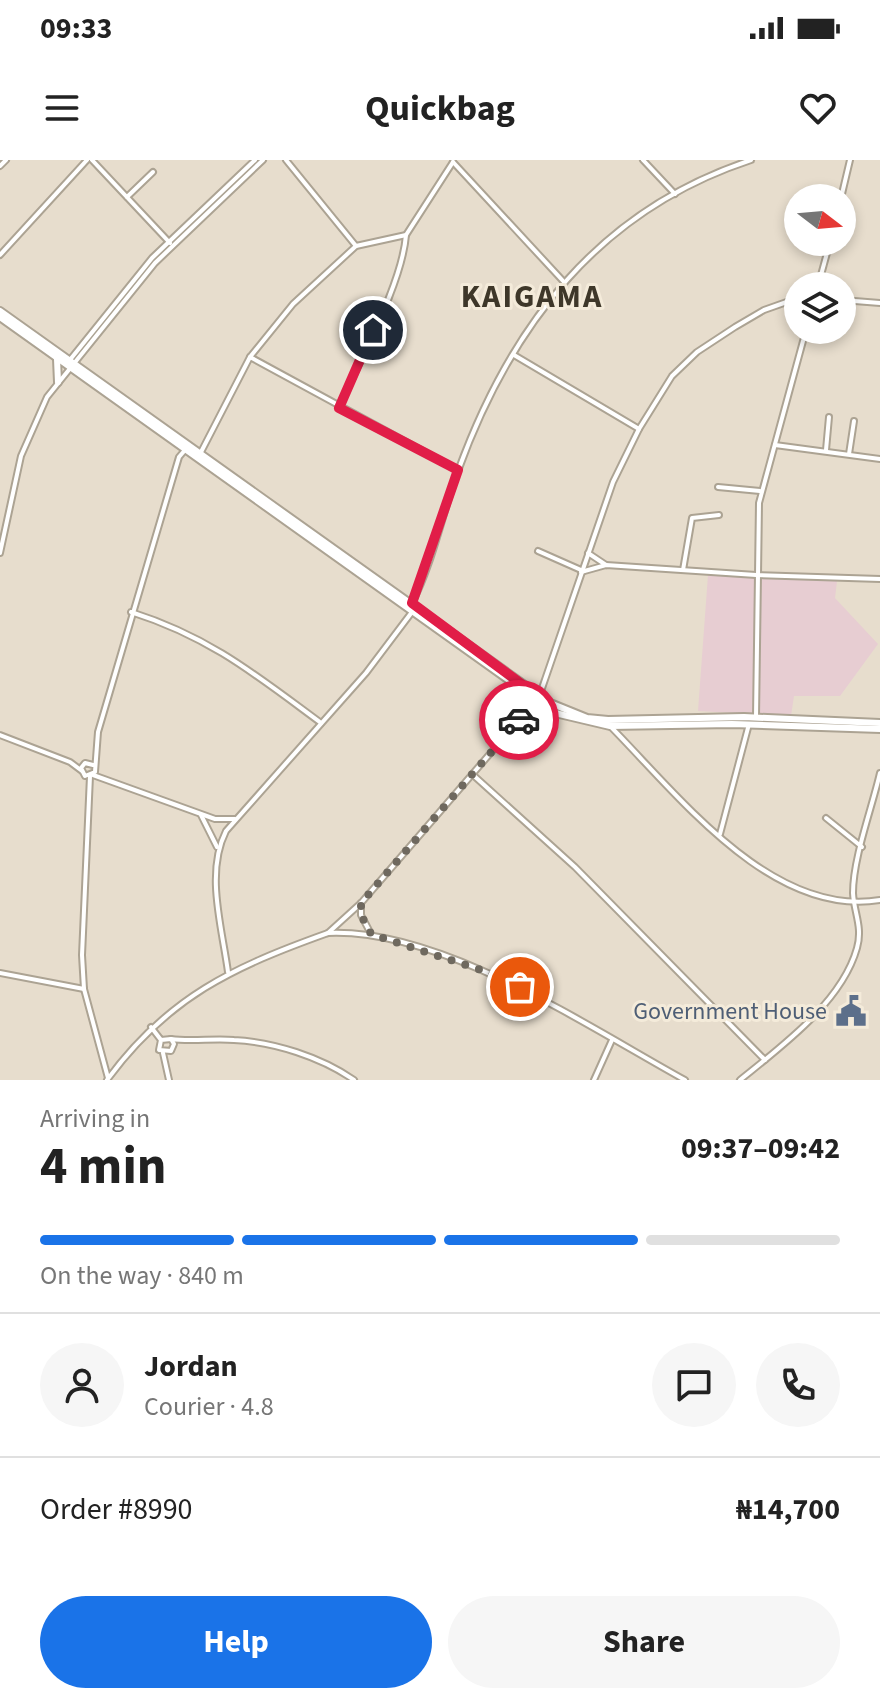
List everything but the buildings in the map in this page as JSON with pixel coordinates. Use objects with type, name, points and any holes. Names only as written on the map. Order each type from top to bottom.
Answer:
[{"type":"main road","points":[[0,311],[69,365],[412,612],[538,700],[571,719],[610,726],[880,726]]},
{"type":"main road","points":[[0,317],[412,603],[538,700],[587,718],[756,718],[880,726]]},
{"type":"main road","points":[[57,359],[58,382]]},
{"type":"street","points":[[0,166],[6,160]]},
{"type":"street","points":[[0,255],[90,160],[171,243]]},
{"type":"street","points":[[0,553],[25,443],[39,411],[69,365],[171,243],[255,160]]},
{"type":"street","points":[[171,243],[263,160]]},
{"type":"street","points":[[286,160],[356,246]]},
{"type":"street","points":[[643,160],[675,194]]},
{"type":"street","points":[[412,603],[481,410],[564,282],[615,230],[675,194],[751,160]]},
{"type":"street","points":[[844,184],[850,160]]},
{"type":"street","points":[[339,408],[391,288],[406,235],[452,161],[564,282]]},
{"type":"street","points":[[127,197],[153,172]]},
{"type":"street","points":[[200,454],[250,357],[293,304],[356,246],[406,235]]},
{"type":"street","points":[[856,301],[880,303]]},
{"type":"street","points":[[108,1079],[151,1027],[185,998],[228,972],[328,933],[361,903],[538,700],[613,482],[639,429],[672,376],[697,352],[764,310],[784,303]]},
{"type":"street","points":[[756,718],[756,575],[760,491],[802,344]]},
{"type":"street","points":[[514,355],[639,429]]},
{"type":"street","points":[[250,357],[458,470]]},
{"type":"street","points":[[825,451],[829,417]]},
{"type":"street","points":[[849,455],[854,421]]},
{"type":"street","points":[[775,445],[880,459]]},
{"type":"street","points":[[108,1079],[84,989],[82,955],[87,775],[130,612],[179,457],[185,449]]},
{"type":"street","points":[[718,487],[760,491]]},
{"type":"street","points":[[683,570],[692,518],[719,515]]},
{"type":"street","points":[[538,551],[581,571],[606,565],[880,579]]},
{"type":"street","points":[[587,552],[606,565]]},
{"type":"street","points":[[130,612],[193,634],[243,665],[321,723]]},
{"type":"street","points":[[228,972],[215,871],[217,849],[235,819],[366,673],[412,612]]},
{"type":"street","points":[[720,834],[749,724]]},
{"type":"street","points":[[610,726],[720,834],[770,876],[855,904],[880,900]]},
{"type":"street","points":[[0,735],[70,762],[90,765],[108,778]]},
{"type":"street","points":[[70,762],[87,775],[108,778],[200,813],[235,819]]},
{"type":"street","points":[[87,775],[90,765]]},
{"type":"street","points":[[472,773],[575,867],[765,1060]]},
{"type":"street","points":[[740,1080],[765,1060],[845,977],[861,926],[853,892],[880,773]]},
{"type":"street","points":[[200,813],[217,849]]},
{"type":"street","points":[[826,818],[862,847]]},
{"type":"street","points":[[361,903],[361,915],[371,934]]},
{"type":"street","points":[[328,933],[371,934],[502,979],[685,1080]]},
{"type":"street","points":[[0,973],[84,989]]},
{"type":"street","points":[[151,1027],[161,1040]]},
{"type":"street","points":[[168,1070],[173,1049],[171,1039]]},
{"type":"street","points":[[161,1040],[233,1039],[280,1048],[337,1069],[354,1080]]},
{"type":"street","points":[[161,1040],[158,1047],[163,1053],[169,1080]]},
{"type":"street","points":[[594,1080],[612,1040]]},
{"type":"street","points":[[163,1053],[186,1041]]},
{"type":"shaded area","points":[[708,575],[837,581],[835,598],[878,644],[840,696],[794,696],[791,716],[698,711]]},
{"type":"way so far","points":[[519,720],[361,903],[361,915],[371,934],[481,970],[520,987]]},
{"type":"place","name":"Government House","points":[[851,1011]]},
{"type":"district","name":"KAIGAMA","points":[[532,296]]},
{"type":"route","points":[[373,330],[339,408],[458,470],[412,603],[539,697],[519,720]]}]
